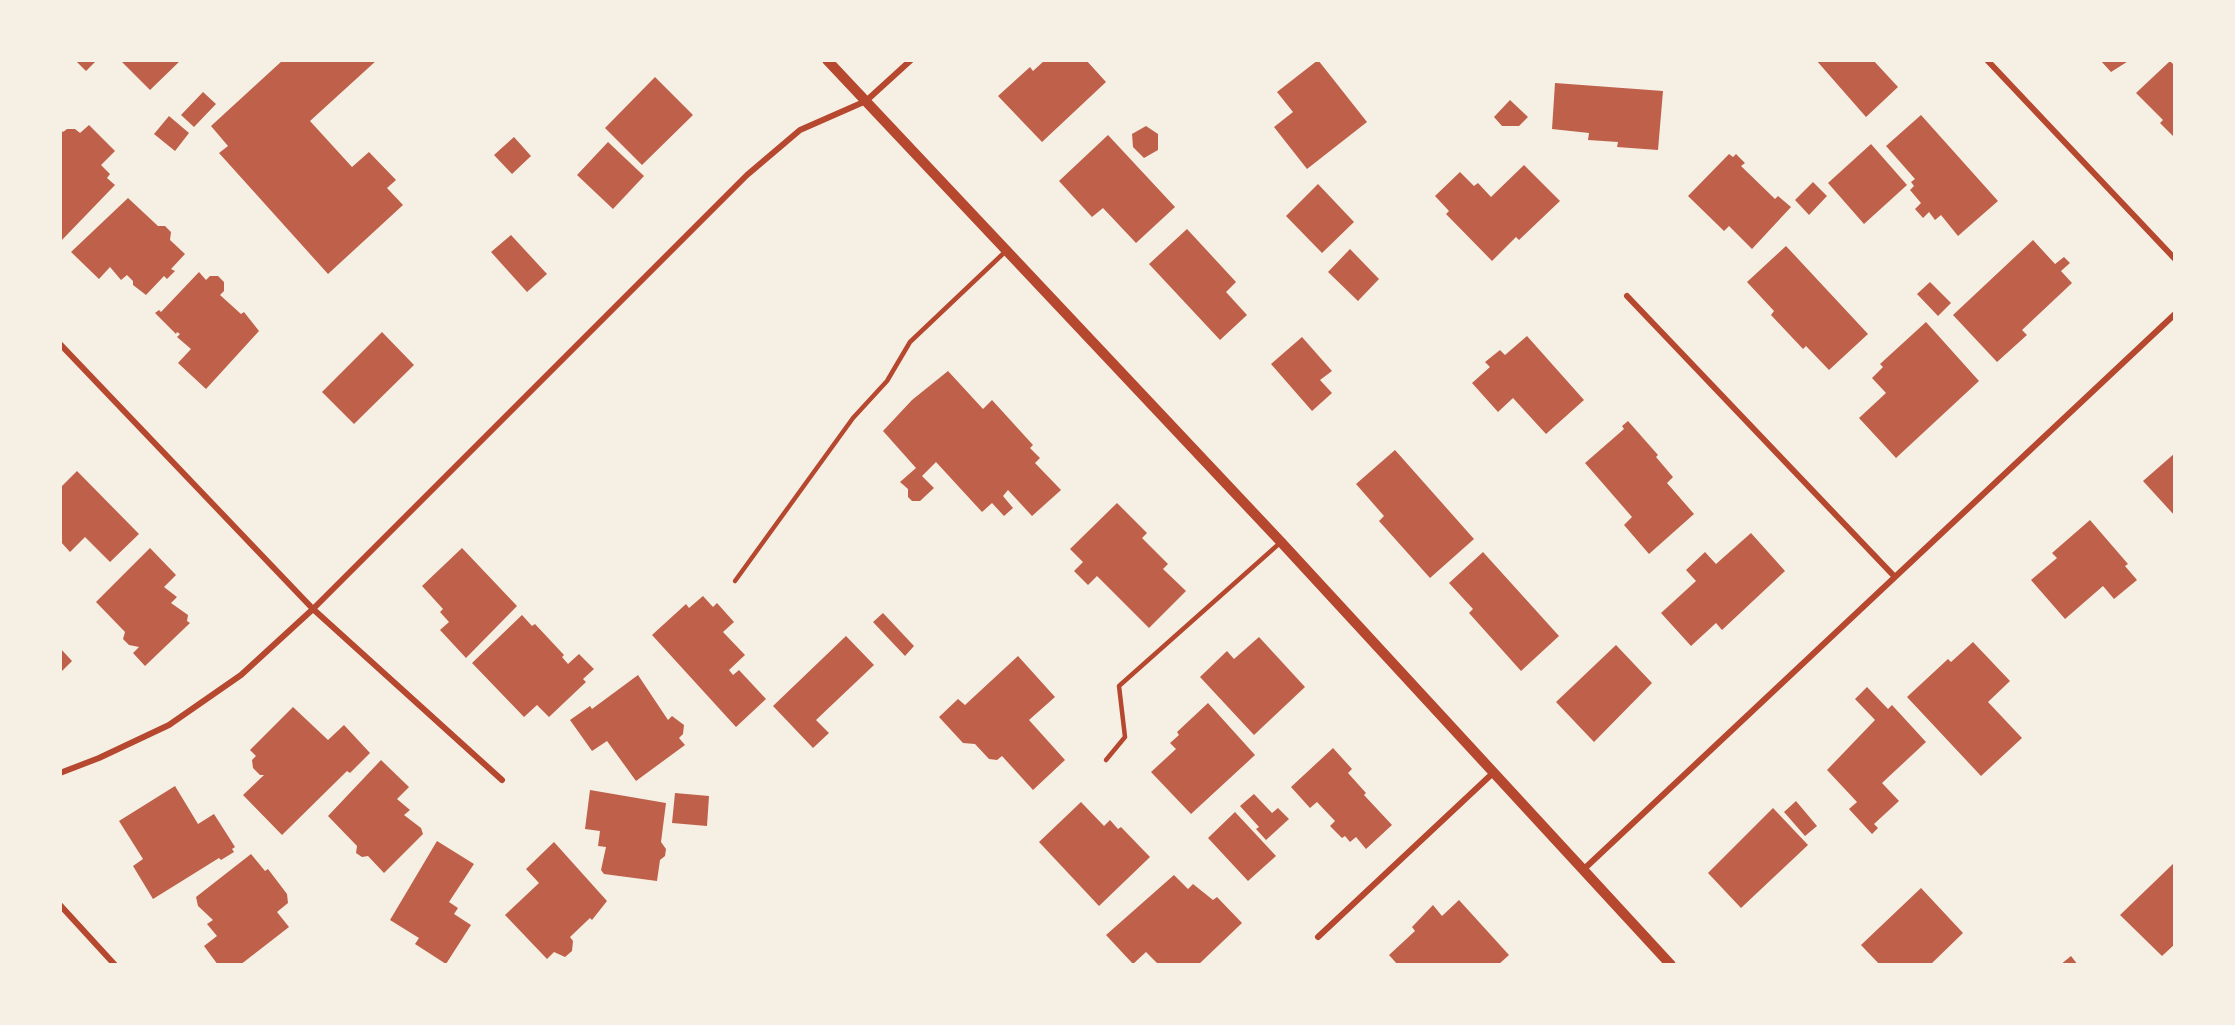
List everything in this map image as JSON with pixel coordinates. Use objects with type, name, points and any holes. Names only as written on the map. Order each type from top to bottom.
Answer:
[{"type":"street","points":[[827,60],[1281,542],[1671,965]]},
{"type":"street","points":[[60,773],[99,758],[169,725],[241,675],[312,609],[747,175],[800,130],[866,101],[911,60]]},
{"type":"street","points":[[1987,60],[2175,259]]},
{"type":"street","points":[[1627,296],[1894,576]]},
{"type":"street","points":[[1583,870],[2175,314]]},
{"type":"street","points":[[60,344],[312,609],[502,780]]},
{"type":"street","points":[[1318,937],[1493,773]]},
{"type":"street","points":[[60,905],[115,965]]},
{"type":"lane","points":[[735,581],[854,418],[887,381],[910,342],[1007,250]]},
{"type":"lane","points":[[1106,760],[1125,737],[1119,686],[1281,542]]},
{"type":"building","points":[[75,60],[97,60],[86,71]]},
{"type":"building","points":[[120,60],[181,60],[150,90]]},
{"type":"building","points":[[283,60],[377,60],[310,121],[352,167],[369,152],[396,180],[387,188],[403,205],[328,274],[219,153],[228,146],[211,126]]},
{"type":"building","points":[[1045,60],[1086,60],[1106,82],[1042,142],[998,96],[1030,67],[1033,71]]},
{"type":"building","points":[[1318,60],[1367,122],[1307,169],[1274,127],[1293,112],[1277,92]]},
{"type":"building","points":[[1816,60],[1873,60],[1898,87],[1866,117]]},
{"type":"building","points":[[2100,60],[2130,60],[2111,72]]},
{"type":"building","points":[[2170,61],[2175,66],[2175,138],[2160,123],[2163,120],[2136,93]]},
{"type":"building","points":[[655,77],[693,115],[642,165],[605,128]]},
{"type":"building","points":[[1555,83],[1663,91],[1658,150],[1617,147],[1618,142],[1588,140],[1589,133],[1552,129]]},
{"type":"building","points":[[203,92],[216,104],[194,127],[181,115]]},
{"type":"building","points":[[1510,100],[1528,117],[1519,126],[1502,126],[1494,117]]},
{"type":"building","points":[[1921,115],[1998,201],[1958,236],[1941,215],[1935,220],[1929,212],[1923,218],[1915,209],[1921,203],[1910,190],[1914,186],[1911,182],[1915,179],[1886,146]]},
{"type":"building","points":[[169,116],[189,133],[175,151],[154,134]]},
{"type":"building","points":[[89,125],[115,151],[101,165],[110,174],[107,178],[115,185],[60,242],[60,129],[63,132],[67,129],[75,129],[80,133]]},
{"type":"building","points":[[1146,126],[1158,134],[1158,150],[1144,158],[1133,147],[1132,134]]},
{"type":"building","points":[[1108,135],[1175,207],[1136,243],[1103,208],[1092,217],[1059,181]]},
{"type":"building","points":[[514,137],[531,156],[512,174],[494,155]]},
{"type":"building","points":[[608,142],[644,176],[613,209],[577,175]]},
{"type":"building","points":[[1871,144],[1907,185],[1864,224],[1828,183]]},
{"type":"building","points":[[1729,154],[1733,157],[1736,154],[1745,163],[1741,166],[1775,199],[1778,196],[1791,207],[1752,249],[1729,226],[1724,231],[1688,196]]},
{"type":"building","points":[[1524,165],[1560,201],[1519,240],[1516,237],[1492,261],[1446,214],[1449,211],[1435,196],[1460,172],[1474,186],[1478,183],[1491,197]]},
{"type":"building","points":[[1813,182],[1827,196],[1809,215],[1795,200]]},
{"type":"building","points":[[1318,184],[1354,222],[1322,253],[1286,216]]},
{"type":"building","points":[[128,198],[158,226],[165,226],[171,232],[170,240],[185,254],[171,269],[175,271],[167,279],[164,276],[146,295],[133,285],[133,281],[127,275],[121,280],[110,267],[99,279],[71,252]]},
{"type":"building","points":[[1187,229],[1236,282],[1226,292],[1247,315],[1220,340],[1149,264]]},
{"type":"building","points":[[511,235],[547,274],[527,292],[491,252]]},
{"type":"building","points":[[2033,240],[2055,264],[2064,257],[2070,263],[2061,271],[2072,283],[2022,330],[2027,335],[1997,362],[1953,315]]},
{"type":"building","points":[[1786,246],[1868,334],[1829,370],[1806,346],[1803,349],[1771,315],[1774,311],[1747,282]]},
{"type":"building","points":[[1350,249],[1379,279],[1358,301],[1328,272]]},
{"type":"building","points":[[199,272],[206,280],[210,276],[218,276],[224,282],[224,291],[220,295],[241,314],[244,312],[259,331],[206,389],[178,363],[191,349],[177,337],[180,334],[177,332],[176,334],[155,313],[159,310],[161,312]]},
{"type":"building","points":[[1930,282],[1951,303],[1938,316],[1917,294]]},
{"type":"building","points":[[1926,322],[1979,381],[1896,458],[1859,418],[1886,393],[1872,378],[1883,367],[1880,364]]},
{"type":"building","points":[[382,332],[414,365],[354,424],[322,392]]},
{"type":"building","points":[[1527,336],[1584,400],[1546,434],[1513,398],[1498,412],[1472,383],[1490,367],[1485,362],[1500,350],[1505,355]]},
{"type":"building","points":[[1302,337],[1332,371],[1320,380],[1332,393],[1312,411],[1271,364]]},
{"type":"building","points":[[948,371],[983,409],[992,400],[1033,445],[1030,448],[1040,458],[1035,463],[1061,490],[1032,516],[1008,490],[1003,496],[1013,508],[1004,516],[992,503],[982,512],[936,462],[922,476],[934,488],[920,501],[912,501],[908,497],[908,489],[900,482],[916,468],[883,431],[912,400]]},
{"type":"building","points":[[1628,421],[1658,455],[1656,457],[1673,477],[1667,483],[1694,514],[1649,554],[1624,525],[1632,517],[1585,463],[1624,429],[1622,426]]},
{"type":"building","points":[[1395,450],[1474,539],[1430,578],[1379,521],[1384,516],[1356,484]]},
{"type":"building","points":[[2175,453],[2175,516],[2143,481]]},
{"type":"building","points":[[77,471],[139,534],[110,562],[85,537],[70,552],[60,541],[60,488]]},
{"type":"building","points":[[1117,503],[1147,533],[1142,538],[1168,564],[1163,569],[1186,591],[1149,628],[1097,576],[1088,585],[1074,571],[1083,562],[1070,549]]},
{"type":"building","points":[[2090,520],[2128,564],[2125,566],[2137,580],[2114,599],[2103,586],[2065,619],[2031,580],[2057,558],[2052,553]]},
{"type":"building","points":[[1751,533],[1785,571],[1722,630],[1716,623],[1691,646],[1661,613],[1696,581],[1686,570],[1705,552],[1716,564]]},
{"type":"building","points":[[150,548],[176,575],[164,587],[177,597],[171,603],[188,615],[187,621],[190,623],[145,666],[133,653],[139,647],[129,645],[123,639],[125,632],[96,602]]},
{"type":"building","points":[[462,548],[517,606],[466,658],[440,630],[449,622],[440,612],[443,609],[422,586]]},
{"type":"building","points":[[1483,552],[1559,636],[1521,671],[1469,613],[1473,609],[1449,583]]},
{"type":"building","points":[[703,596],[713,607],[717,603],[734,622],[723,632],[745,655],[729,670],[733,675],[739,670],[766,699],[736,727],[652,635],[686,604],[689,608]]},
{"type":"building","points":[[883,613],[914,646],[905,656],[873,622]]},
{"type":"building","points":[[522,615],[532,626],[535,624],[564,655],[562,657],[568,664],[579,654],[594,669],[583,679],[586,682],[549,717],[537,705],[524,717],[472,663]]},
{"type":"building","points":[[846,636],[874,665],[816,720],[829,733],[813,748],[773,706]]},
{"type":"building","points":[[1259,637],[1305,687],[1254,735],[1200,677],[1227,651],[1234,659]]},
{"type":"building","points":[[1973,642],[2010,681],[1988,702],[2022,738],[1981,776],[1907,697],[1948,659],[1951,662]]},
{"type":"building","points":[[1616,645],[1652,683],[1594,742],[1556,702]]},
{"type":"building","points":[[60,648],[72,661],[60,673]]},
{"type":"building","points":[[1018,656],[1055,697],[1029,720],[1065,760],[1033,790],[1002,756],[997,760],[989,759],[975,744],[963,743],[939,717],[958,699],[965,705]]},
{"type":"building","points":[[638,675],[668,720],[672,716],[684,725],[683,734],[679,738],[685,745],[636,781],[607,741],[592,751],[570,720],[590,706],[592,709]]},
{"type":"building","points":[[1867,687],[1888,709],[1892,705],[1926,742],[1882,783],[1899,801],[1874,824],[1878,828],[1872,834],[1849,809],[1857,802],[1827,770],[1875,720],[1855,699]]},
{"type":"building","points":[[1208,703],[1255,755],[1191,814],[1151,772],[1176,749],[1170,743],[1179,735],[1177,732]]},
{"type":"building","points":[[293,707],[328,740],[344,725],[370,753],[350,773],[347,771],[282,835],[243,795],[264,775],[260,775],[253,768],[252,760],[256,756],[250,750]]},
{"type":"building","points":[[1333,748],[1352,769],[1348,773],[1366,793],[1364,795],[1392,825],[1366,849],[1356,837],[1350,842],[1345,836],[1342,838],[1330,826],[1335,821],[1317,802],[1310,808],[1291,787]]},
{"type":"building","points":[[381,760],[409,787],[397,799],[410,810],[404,815],[421,828],[423,834],[384,873],[368,856],[362,857],[356,853],[357,846],[328,816]]},
{"type":"building","points":[[175,786],[198,824],[214,814],[235,847],[232,849],[234,852],[221,860],[219,858],[153,899],[133,866],[143,859],[119,821]]},
{"type":"building","points":[[590,790],[666,803],[661,842],[666,849],[665,856],[660,860],[657,881],[604,874],[601,870],[606,847],[598,846],[600,831],[585,829]]},
{"type":"building","points":[[675,793],[709,796],[707,826],[672,823]]},
{"type":"building","points":[[1254,794],[1272,813],[1278,808],[1289,819],[1266,840],[1256,829],[1259,827],[1240,806]]},
{"type":"building","points":[[1796,801],[1817,826],[1805,836],[1784,812]]},
{"type":"building","points":[[1081,802],[1104,826],[1110,820],[1118,829],[1121,827],[1150,857],[1099,906],[1039,842]]},
{"type":"building","points":[[1773,808],[1808,845],[1741,908],[1708,873]]},
{"type":"building","points":[[1235,812],[1276,856],[1248,881],[1208,838]]},
{"type":"building","points":[[437,841],[474,864],[449,902],[458,908],[454,914],[471,925],[446,964],[415,944],[419,938],[390,920]]},
{"type":"building","points":[[554,842],[607,901],[592,920],[590,918],[570,937],[573,941],[572,951],[565,957],[554,952],[547,959],[505,915],[539,883],[526,869]]},
{"type":"building","points":[[251,854],[265,871],[268,869],[287,894],[288,903],[277,912],[289,927],[240,965],[218,965],[204,946],[217,936],[207,924],[213,920],[198,906],[196,897]]},
{"type":"building","points":[[2175,862],[2175,944],[2162,956],[2120,915]]},
{"type":"building","points":[[1174,875],[1188,889],[1193,884],[1213,900],[1217,897],[1242,923],[1198,965],[1159,965],[1146,952],[1133,964],[1106,935]]},
{"type":"building","points":[[1921,888],[1963,933],[1930,965],[1880,965],[1861,945]]},
{"type":"building","points":[[1459,900],[1509,955],[1498,965],[1398,965],[1389,955],[1415,931],[1412,927],[1433,905],[1442,916]]},
{"type":"building","points":[[2071,956],[2078,965],[2060,965]]}]
